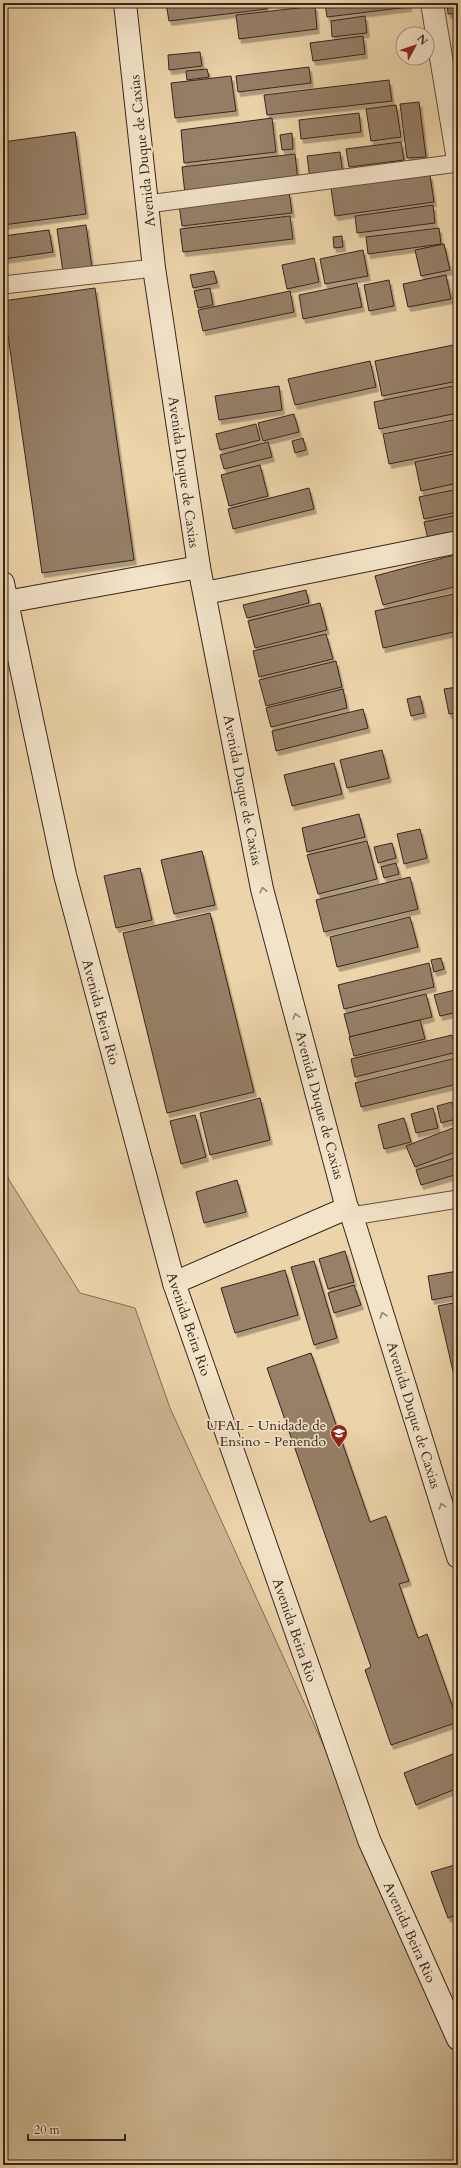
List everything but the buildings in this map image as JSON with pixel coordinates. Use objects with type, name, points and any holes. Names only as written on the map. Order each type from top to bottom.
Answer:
[{"type":"main road","name":"Avenida Duque de Caxias","points":[[125,3],[154,268],[199,568],[262,889],[350,1212],[458,1557]]},
{"type":"main road","points":[[432,3],[458,162]]},
{"type":"main road","points":[[205,594],[458,542]]},
{"type":"main road","points":[[5,592],[199,568]]},
{"type":"main road","name":"Avenida Beira Rio","points":[[5,592],[64,875],[174,1283],[369,1840],[458,2039]]},
{"type":"main road","points":[[174,1283],[350,1212]]},
{"type":"lane","points":[[148,204],[458,162]]},
{"type":"lane","points":[[3,285],[154,268]]},
{"type":"lane","points":[[350,1212],[458,1198]]},
{"type":"shaded area","points":[[3,1163],[9,1180],[80,1293],[135,1308],[170,1408],[458,2041],[458,2165],[3,2165]]},
{"type":"place","name":"UFAL - Unidade de Ensino - Penendo","points":[[339,1448]]}]
